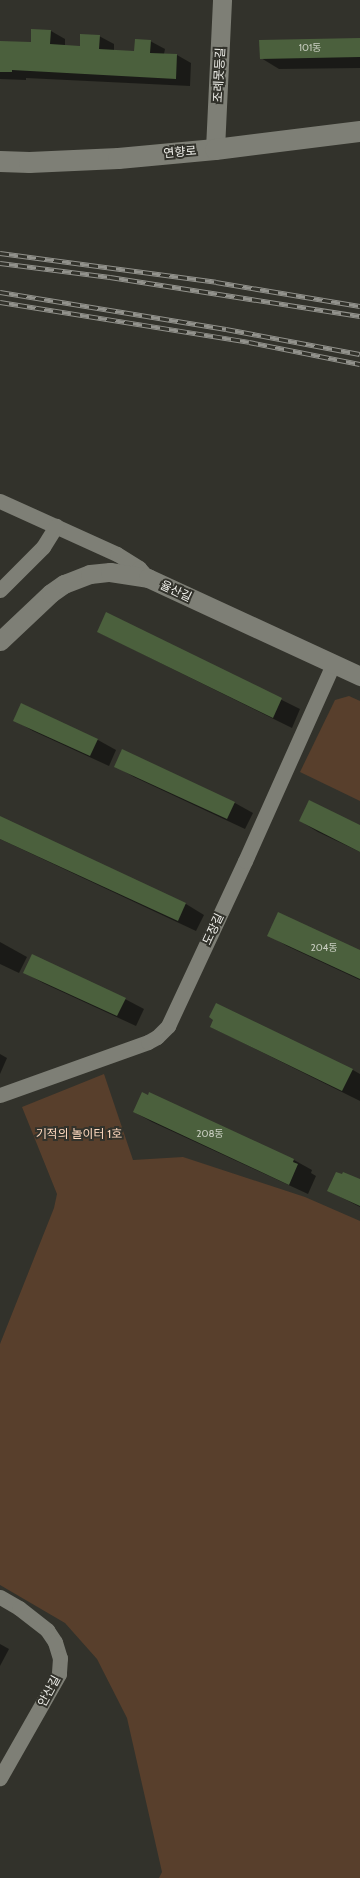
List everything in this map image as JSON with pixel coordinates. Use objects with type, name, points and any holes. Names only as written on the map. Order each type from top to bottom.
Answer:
[{"type":"main road","name":"연향로","points":[[0,161],[29,162],[104,158],[215,149],[360,131]]},
{"type":"street","name":"조례못등길","points":[[215,149],[222,0]]},
{"type":"street","points":[[0,501],[128,560],[148,578]]},
{"type":"street","points":[[0,590],[43,547],[56,526]]},
{"type":"street","name":"율산길","points":[[0,641],[51,593],[64,584],[79,577],[110,572],[148,578],[360,676]]},
{"type":"street","name":"도장길","points":[[0,1095],[148,1042],[157,1037],[168,1026],[245,861],[333,664]]},
{"type":"street","name":"안산길","points":[[0,1597],[19,1608],[48,1630],[55,1642],[60,1658],[59,1674],[0,1778]]},
{"type":"green space","points":[[349,696],[360,701],[360,801],[300,772],[335,700]]},
{"type":"green space","name":"기적의 놀이터 1호","points":[[104,1074],[133,1160],[183,1157],[305,1197],[360,1221],[360,1878],[159,1878],[162,1872],[127,1718],[97,1659],[65,1623],[0,1585],[0,1344],[54,1208],[57,1194],[22,1107]]},
{"type":"building","points":[[31,29],[51,30],[50,44],[80,46],[80,34],[100,35],[99,49],[134,51],[135,39],[151,40],[150,53],[177,54],[176,79],[12,70],[12,72],[0,72],[0,41],[31,42]]},
{"type":"building","points":[[360,38],[360,57],[260,59],[259,40]]},
{"type":"building","points":[[106,612],[282,698],[273,718],[97,632]]},
{"type":"building","points":[[21,703],[98,739],[90,756],[13,721]]},
{"type":"building","points":[[122,749],[235,802],[227,819],[114,767]]},
{"type":"building","points":[[309,800],[360,825],[360,852],[299,821]]},
{"type":"building","points":[[0,816],[186,903],[178,921],[0,839]]},
{"type":"building","points":[[278,912],[360,950],[360,979],[267,936]]},
{"type":"building","points":[[32,954],[126,998],[117,1016],[23,973]]},
{"type":"building","points":[[216,1003],[353,1069],[342,1091],[210,1027],[213,1020],[209,1017]]},
{"type":"building","points":[[142,1092],[148,1095],[149,1092],[294,1159],[293,1162],[298,1164],[289,1185],[133,1112]]},
{"type":"building","points":[[336,1172],[342,1174],[343,1172],[360,1179],[360,1206],[327,1191]]},
{"type":"railway","points":[[0,253],[216,282],[360,306]]},
{"type":"railway","points":[[0,263],[110,277],[360,316]]},
{"type":"railway","points":[[0,292],[226,329],[360,354]]},
{"type":"railway","points":[[0,302],[249,342],[360,364]]}]
